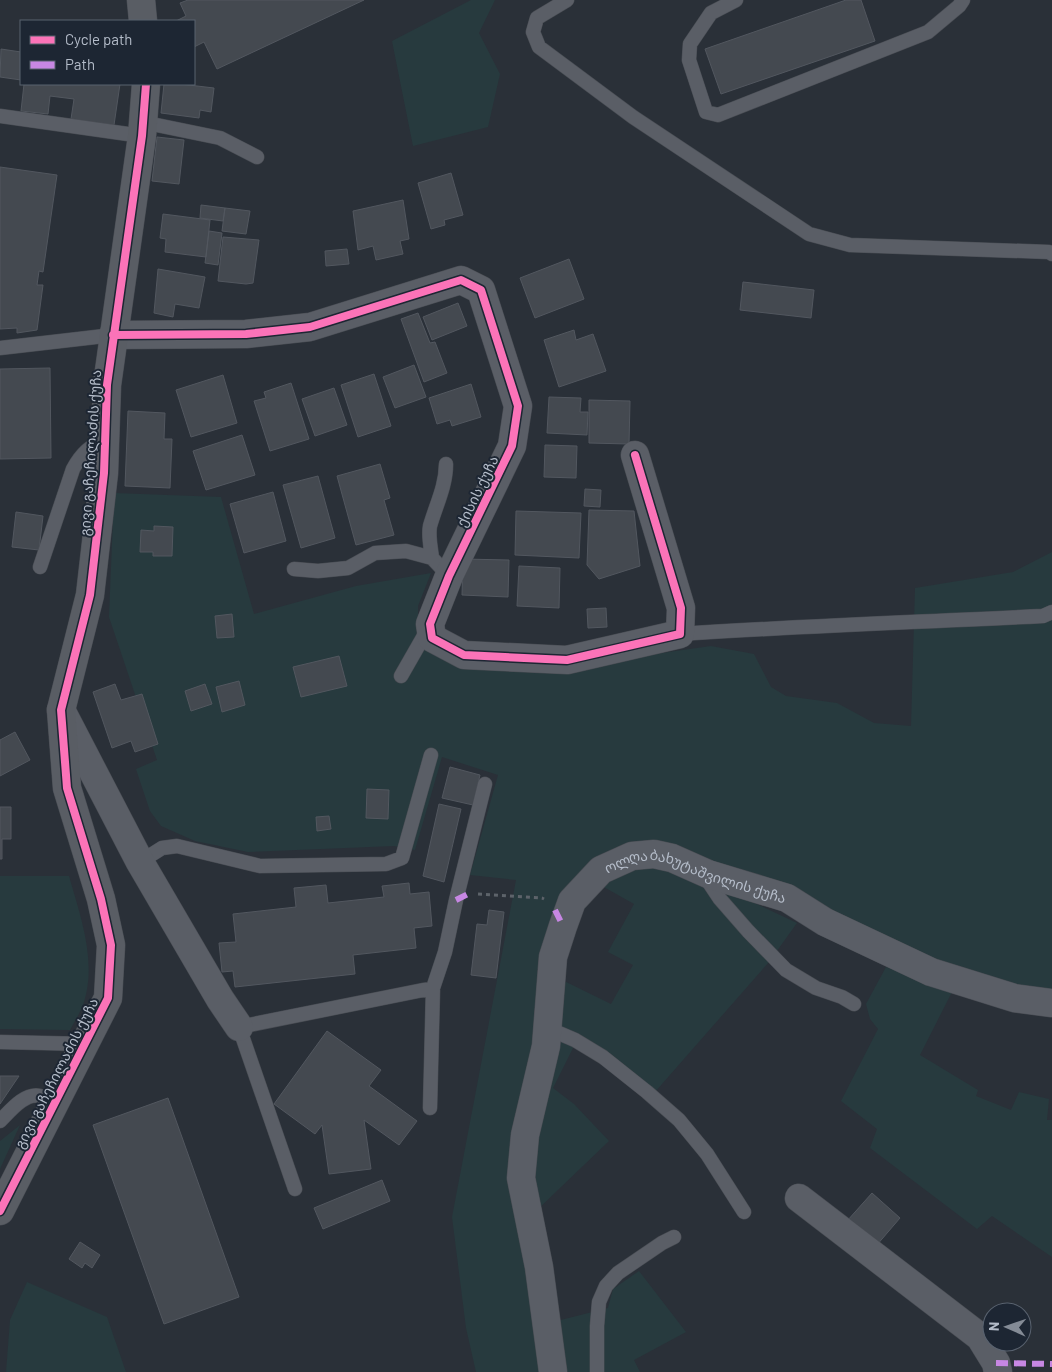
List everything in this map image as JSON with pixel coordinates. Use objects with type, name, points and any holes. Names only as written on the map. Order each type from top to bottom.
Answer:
[{"type":"street","points":[[141,0],[143,20]]},
{"type":"street","name":"გივი გაჩეჩილაძის ქუჩა","points":[[0,1211],[108,998],[112,945],[101,899],[67,788],[61,710],[90,595],[104,474],[107,385],[142,129],[146,85]]},
{"type":"street","name":"ქისის ქუჩა","points":[[113,335],[246,334],[310,327],[461,280],[481,290],[518,406],[512,446],[440,567],[430,624]]},
{"type":"street","points":[[430,624],[432,638],[464,655],[567,660],[680,634],[681,608],[636,455]]},
{"type":"street","points":[[61,710],[140,862],[220,999],[239,1027]]},
{"type":"street","name":"ოლღა ბახუტაშვილის ქუჩა","points":[[553,1372],[539,1267],[521,1178],[525,1135],[546,1046],[553,957],[572,901],[600,870],[632,856],[654,854],[672,858],[703,872],[788,898],[825,922],[931,972],[1014,998],[1051,1003]]},
{"type":"street","points":[[799,1198],[980,1337],[996,1363],[998,1372]]},
{"type":"lane","points":[[567,0],[537,18],[533,32],[539,47],[633,117],[809,234],[850,245],[1049,252],[1052,254]]},
{"type":"lane","points":[[736,0],[711,13],[690,44],[689,60],[706,112],[718,115],[928,32],[964,0]]},
{"type":"lane","points":[[0,116],[220,138],[257,156]]},
{"type":"lane","points":[[0,348],[113,335]]},
{"type":"lane","points":[[40,567],[73,469],[79,457],[104,440]]},
{"type":"lane","points":[[440,567],[430,540],[430,528],[446,477],[446,464]]},
{"type":"lane","points":[[294,569],[318,571],[348,568],[375,553],[406,551],[440,567]]},
{"type":"lane","points":[[680,634],[786,627],[1043,616],[1052,612]]},
{"type":"lane","points":[[401,676],[430,624]]},
{"type":"lane","points":[[140,862],[162,848],[177,846],[260,866],[386,864],[402,858],[431,755]]},
{"type":"lane","points":[[430,1108],[433,988],[445,952],[485,784]]},
{"type":"lane","points":[[703,872],[720,898],[748,931],[786,970],[816,988],[842,997],[854,1004]]},
{"type":"lane","points":[[295,1189],[239,1027],[433,988]]},
{"type":"lane","points":[[547,1028],[575,1040],[603,1057],[679,1120],[708,1154],[744,1212]]},
{"type":"lane","points":[[0,1042],[86,1044]]},
{"type":"lane","points":[[0,1121],[30,1096],[41,1096],[55,1104]]},
{"type":"lane","points":[[597,1372],[599,1302],[606,1286],[618,1272],[674,1237]]},
{"type":"path","points":[[470,893],[542,898],[549,904]]},
{"type":"green space","points":[[471,0],[495,0],[479,33],[500,74],[488,127],[413,146],[392,41]]},
{"type":"green space","points":[[114,493],[221,497],[254,614],[356,586],[431,573],[418,606],[418,636],[436,656],[470,667],[563,667],[711,646],[754,654],[771,687],[786,696],[837,703],[874,723],[911,726],[915,588],[1013,572],[1052,552],[1052,996],[949,971],[729,869],[595,864],[544,991],[514,1148],[543,1372],[476,1372],[466,1328],[452,1217],[516,880],[470,875],[498,775],[442,757],[415,850],[394,846],[248,852],[195,841],[161,826],[150,811],[136,769],[157,760],[109,617]]},
{"type":"green space","points":[[638,860],[729,891],[797,923],[769,962],[655,1092],[594,1043],[557,1024],[558,978],[611,1004],[633,965],[608,952],[634,904],[602,886]]},
{"type":"green space","points":[[0,876],[69,876],[86,938],[89,970],[84,1002],[70,1030],[0,1029]]},
{"type":"green space","points":[[886,967],[953,990],[920,1055],[978,1090],[976,1096],[1011,1110],[1019,1092],[1049,1099],[1047,1120],[1052,1120],[1052,1257],[992,1216],[977,1229],[870,1148],[877,1129],[841,1101],[878,1029],[870,1019],[866,1004]]},
{"type":"green space","points":[[554,1038],[575,1044],[553,1088],[574,1104],[609,1141],[536,1211],[529,1173]]},
{"type":"green space","points":[[20,1125],[0,1169],[0,1141]]},
{"type":"green space","points":[[639,1271],[686,1332],[634,1360],[640,1372],[560,1372],[553,1322],[608,1308],[613,1289]]},
{"type":"green space","points":[[27,1282],[107,1317],[126,1372],[6,1372],[10,1320]]},
{"type":"building","points":[[188,0],[364,0],[217,69],[204,42],[195,46],[195,20],[178,20],[186,16],[180,3]]},
{"type":"building","points":[[846,0],[861,0],[875,41],[721,94],[705,49]]},
{"type":"building","points":[[1,49],[20,52],[20,80],[0,77]]},
{"type":"building","points":[[24,85],[120,85],[114,125],[71,119],[74,99],[50,96],[48,114],[21,111]]},
{"type":"building","points":[[164,85],[214,88],[211,112],[200,110],[199,118],[161,113]]},
{"type":"building","points":[[157,137],[184,140],[179,184],[152,181]]},
{"type":"building","points":[[0,167],[57,175],[43,272],[39,271],[37,285],[43,285],[37,330],[17,333],[17,328],[0,329]]},
{"type":"building","points":[[451,173],[463,215],[444,220],[445,225],[431,229],[418,183]]},
{"type":"building","points":[[403,200],[409,239],[400,241],[403,254],[376,260],[373,246],[358,250],[353,211]]},
{"type":"building","points":[[201,205],[225,208],[223,221],[200,218]]},
{"type":"building","points":[[225,208],[250,211],[246,234],[222,231]]},
{"type":"building","points":[[163,214],[210,220],[206,257],[165,252],[166,239],[160,238]]},
{"type":"building","points":[[209,231],[222,233],[218,265],[205,263]]},
{"type":"building","points":[[223,237],[259,240],[253,283],[218,281]]},
{"type":"building","points":[[347,249],[349,264],[326,266],[325,251]]},
{"type":"building","points":[[569,259],[584,299],[535,318],[520,278]]},
{"type":"building","points":[[158,269],[205,277],[199,308],[175,304],[173,317],[154,313]]},
{"type":"building","points":[[743,282],[814,290],[811,318],[740,310]]},
{"type":"building","points":[[458,303],[467,326],[432,340],[423,317]]},
{"type":"building","points":[[418,313],[430,343],[435,342],[447,373],[424,382],[401,319]]},
{"type":"building","points":[[574,330],[576,340],[593,334],[606,371],[559,387],[544,340]]},
{"type":"building","points":[[414,365],[426,397],[395,408],[383,377]]},
{"type":"building","points":[[50,368],[51,458],[0,459],[0,369]]},
{"type":"building","points":[[374,374],[391,426],[358,437],[341,385]]},
{"type":"building","points":[[223,375],[237,423],[191,437],[176,390]]},
{"type":"building","points":[[291,383],[309,439],[270,451],[254,401],[266,398],[264,392]]},
{"type":"building","points":[[471,384],[481,417],[452,426],[450,420],[437,424],[429,398]]},
{"type":"building","points":[[334,388],[347,425],[315,436],[302,399]]},
{"type":"building","points":[[549,397],[581,398],[580,412],[588,412],[587,435],[547,433]]},
{"type":"building","points":[[589,400],[630,401],[629,444],[589,443]]},
{"type":"building","points":[[128,411],[165,413],[164,439],[172,439],[170,488],[125,486]]},
{"type":"building","points":[[242,435],[255,475],[206,490],[193,451]]},
{"type":"building","points":[[545,445],[577,446],[576,478],[544,477]]},
{"type":"building","points":[[380,464],[390,498],[384,500],[394,535],[356,545],[337,476]]},
{"type":"building","points":[[318,476],[335,538],[301,548],[283,485]]},
{"type":"building","points":[[585,489],[601,490],[600,507],[584,506]]},
{"type":"building","points":[[273,492],[286,541],[244,553],[230,504]]},
{"type":"building","points":[[589,510],[634,511],[640,566],[599,579],[587,565]]},
{"type":"building","points":[[516,511],[581,513],[579,558],[515,555]]},
{"type":"building","points":[[16,512],[43,516],[39,550],[12,547]]},
{"type":"building","points":[[154,526],[173,527],[172,556],[153,556],[153,552],[140,552],[141,530],[154,531]]},
{"type":"building","points":[[463,559],[509,560],[508,597],[462,595]]},
{"type":"building","points":[[519,566],[560,568],[559,608],[517,606]]},
{"type":"building","points":[[606,608],[607,627],[588,628],[587,609]]},
{"type":"building","points":[[232,614],[234,637],[217,638],[215,616]]},
{"type":"building","points":[[339,656],[347,686],[301,697],[293,667]]},
{"type":"building","points":[[239,681],[245,705],[222,712],[216,687]]},
{"type":"building","points":[[115,684],[121,700],[142,694],[158,744],[135,752],[131,741],[112,748],[93,692]]},
{"type":"building","points":[[205,684],[212,704],[191,711],[185,691]]},
{"type":"building","points":[[15,732],[30,760],[0,776],[0,740]]},
{"type":"building","points":[[450,767],[480,775],[473,805],[442,798]]},
{"type":"building","points":[[367,789],[389,790],[388,819],[366,818]]},
{"type":"building","points":[[439,804],[461,809],[444,882],[423,876]]},
{"type":"building","points":[[0,807],[11,807],[11,839],[2,839],[2,859],[0,859]]},
{"type":"building","points":[[329,816],[331,829],[317,831],[316,817]]},
{"type":"building","points":[[409,883],[410,894],[429,892],[432,926],[414,928],[416,948],[353,955],[355,974],[235,987],[233,971],[222,972],[219,943],[236,942],[233,914],[296,907],[294,888],[326,885],[328,903],[384,897],[382,886]]},
{"type":"building","points":[[489,910],[504,912],[496,978],[471,975],[477,924],[487,925]]},
{"type":"building","points":[[327,1031],[381,1070],[369,1086],[417,1121],[399,1145],[364,1120],[371,1169],[329,1174],[322,1125],[315,1134],[274,1104]]},
{"type":"building","points":[[0,1076],[19,1076],[0,1104]]},
{"type":"building","points":[[168,1098],[239,1297],[164,1324],[93,1125]]},
{"type":"building","points":[[382,1180],[390,1201],[323,1229],[314,1208]]},
{"type":"building","points":[[872,1193],[900,1218],[876,1246],[847,1221]]},
{"type":"building","points":[[80,1242],[100,1255],[92,1268],[85,1263],[82,1268],[69,1259]]},
{"type":"marked path","points":[[456,900],[470,893]]},
{"type":"marked path","points":[[555,910],[563,926]]},
{"type":"marked path","points":[[996,1363],[1052,1364]]},
{"type":"cycle path","points":[[0,1211],[108,998],[111,945],[101,899],[67,788],[61,710],[90,595],[104,473],[107,385],[142,136],[146,85]]},
{"type":"cycle path","points":[[113,335],[246,334],[310,327],[461,280],[481,290],[518,406],[512,446],[449,576],[430,624],[432,638],[464,655],[567,660],[680,634],[681,608],[635,455]]}]
